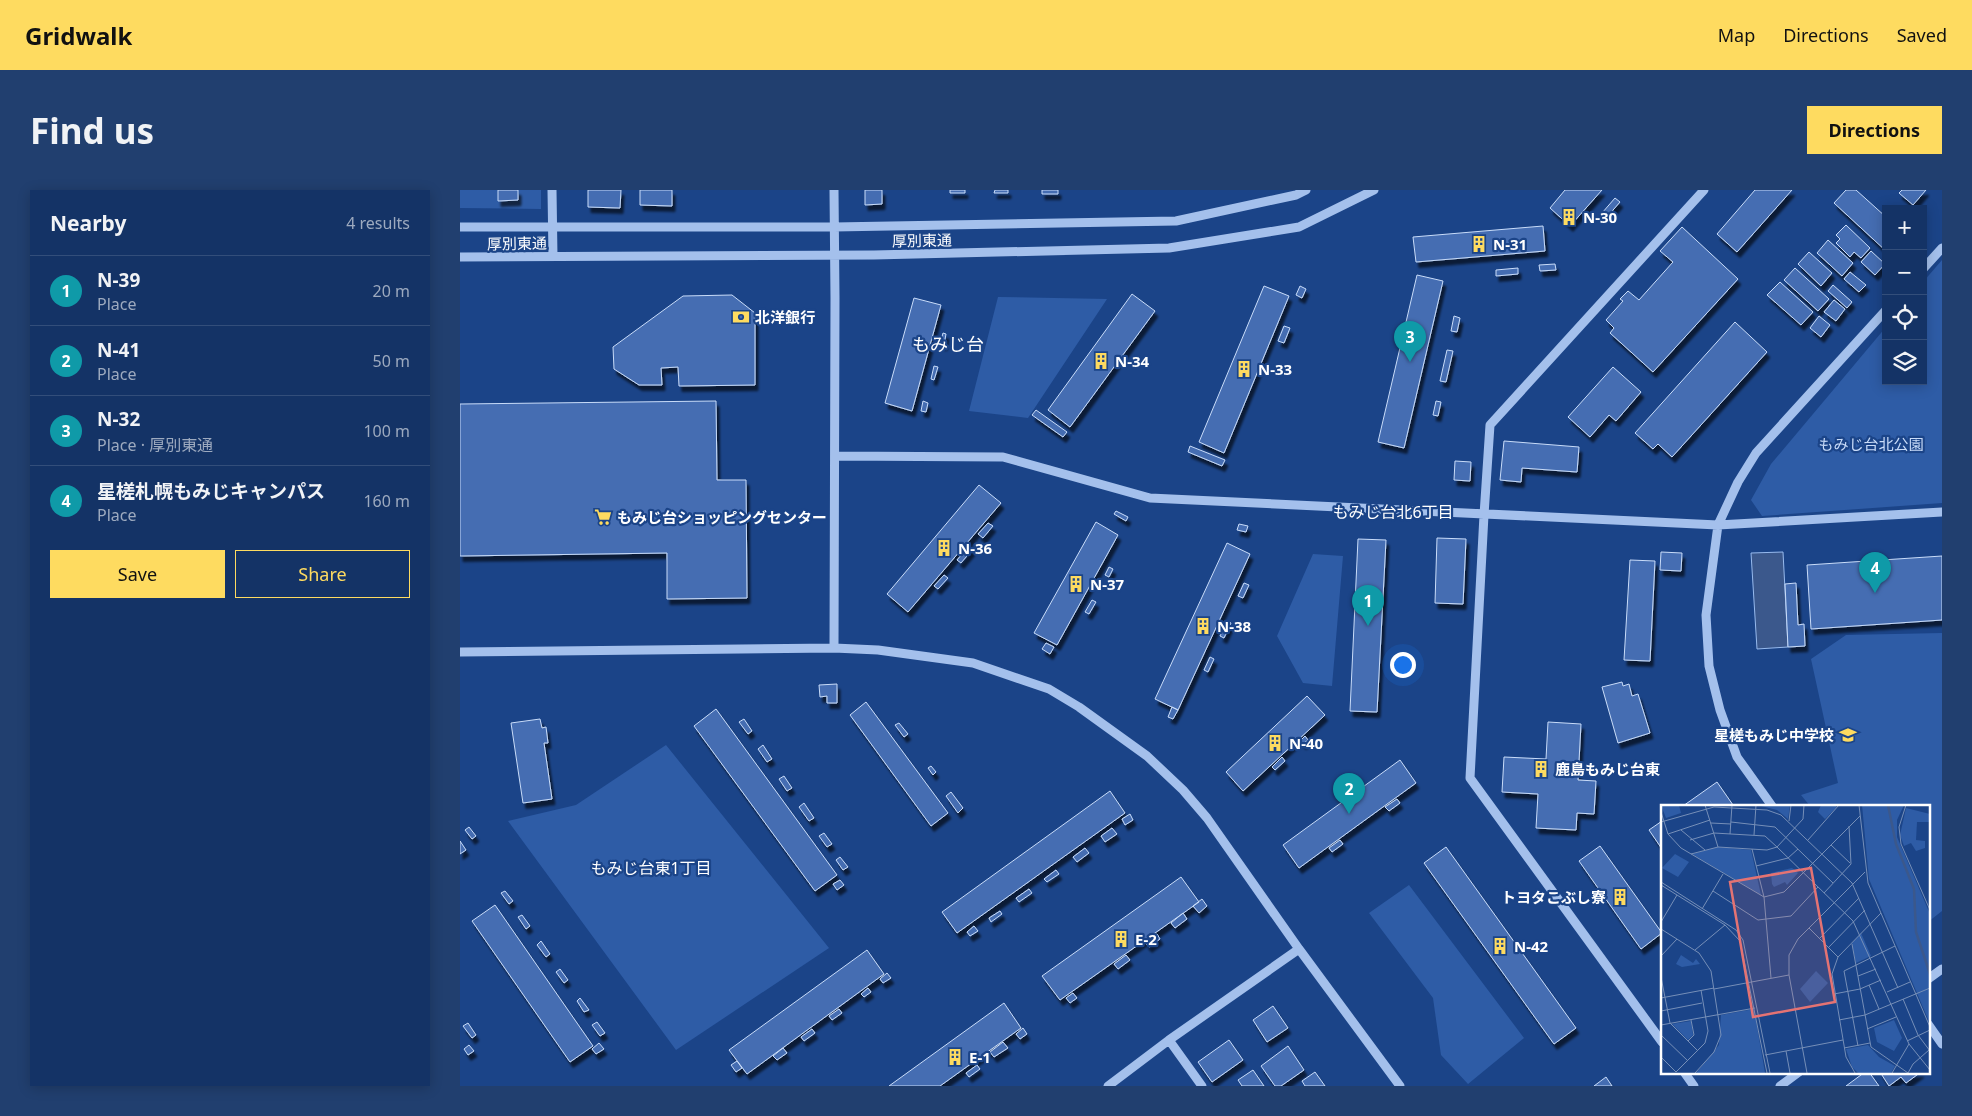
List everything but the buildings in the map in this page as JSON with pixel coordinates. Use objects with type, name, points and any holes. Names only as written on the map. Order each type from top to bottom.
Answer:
[{"type":"street","points":[[552,190],[553,256]]},
{"type":"street","points":[[834,190],[834,648]]},
{"type":"street","name":"厚別東通","points":[[460,228],[552,226],[834,227],[1176,220],[1296,195],[1306,190]]},
{"type":"street","name":"厚別東通","points":[[460,257],[834,255],[1169,248],[1299,227],[1374,190]]},
{"type":"street","points":[[1661,1041],[1470,778],[1490,425],[1704,190]]},
{"type":"street","points":[[1927,264],[1942,248]]},
{"type":"street","points":[[1771,805],[1737,757],[1720,710],[1708,666],[1706,615],[1718,525],[1738,482],[1756,453],[1882,314]]},
{"type":"street","points":[[835,456],[1003,457],[1150,498],[1484,515],[1718,525],[1942,512]]},
{"type":"street","points":[[460,652],[834,648],[878,650],[973,663],[1049,689],[1079,707],[1147,756],[1183,790],[1207,818],[1299,949],[1400,1086]]},
{"type":"street","points":[[1108,1086],[1299,949]]},
{"type":"street","points":[[1930,978],[1942,969]]},
{"type":"street","points":[[1930,1027],[1942,1044]]},
{"type":"street","points":[[1170,1040],[1202,1086]]},
{"type":"street","points":[[1685,1074],[1694,1086]]},
{"type":"street","points":[[1780,1086],[1796,1074]]},
{"type":"green space","points":[[460,190],[541,190],[541,209],[460,208]]},
{"type":"green space","name":"もみじ台北公園","points":[[1942,260],[1942,503],[1762,516],[1751,500],[1771,464],[1882,332],[1882,385],[1927,385],[1927,277]]},
{"type":"green space","points":[[998,297],[1107,299],[1028,418],[969,411]]},
{"type":"green space","points":[[1313,554],[1343,556],[1332,686],[1303,683],[1277,636]]},
{"type":"green space","points":[[1942,633],[1942,911],[1930,920],[1930,805],[1809,805],[1801,795],[1838,783],[1811,659],[1846,635]]},
{"type":"green space","points":[[666,745],[829,948],[676,1050],[508,821],[576,805]]},
{"type":"green space","points":[[1409,885],[1524,1038],[1468,1084],[1441,1055],[1433,998],[1369,913]]},
{"type":"shaded area","points":[[1783,552],[1788,647],[1757,649],[1751,553]]},
{"type":"place","name":"N-30","points":[[1569,217]]},
{"type":"place","name":"N-31","points":[[1479,244]]},
{"type":"place","name":"北洋銀行","points":[[741,317]]},
{"type":"place","name":"N-34","points":[[1101,361]]},
{"type":"place","name":"N-32","points":[[1410,362]]},
{"type":"place","name":"N-33","points":[[1244,369]]},
{"type":"place","name":"もみじ台ショッピングセンター","points":[[603,517]]},
{"type":"place","name":"N-36","points":[[944,548]]},
{"type":"place","name":"N-37","points":[[1076,584]]},
{"type":"place","name":"星槎札幌もみじキャンパス","points":[[1875,593]]},
{"type":"place","name":"N-38","points":[[1203,626]]},
{"type":"place","name":"N-39","points":[[1368,626]]},
{"type":"place","name":"星槎もみじ中学校","points":[[1848,735]]},
{"type":"place","name":"N-40","points":[[1275,743]]},
{"type":"place","name":"鹿島もみじ台東","points":[[1541,769]]},
{"type":"place","name":"N-41","points":[[1349,814]]},
{"type":"place","name":"トヨタこぶし寮","points":[[1620,897]]},
{"type":"place","name":"E-2","points":[[1121,939]]},
{"type":"place","name":"N-42","points":[[1500,946]]},
{"type":"place","name":"E-1","points":[[955,1057]]},
{"type":"district","name":"もみじ台","points":[[948,344]]},
{"type":"district","name":"もみじ台北6丁目","points":[[1393,512]]},
{"type":"district","name":"もみじ台東1丁目","points":[[651,868]]}]
